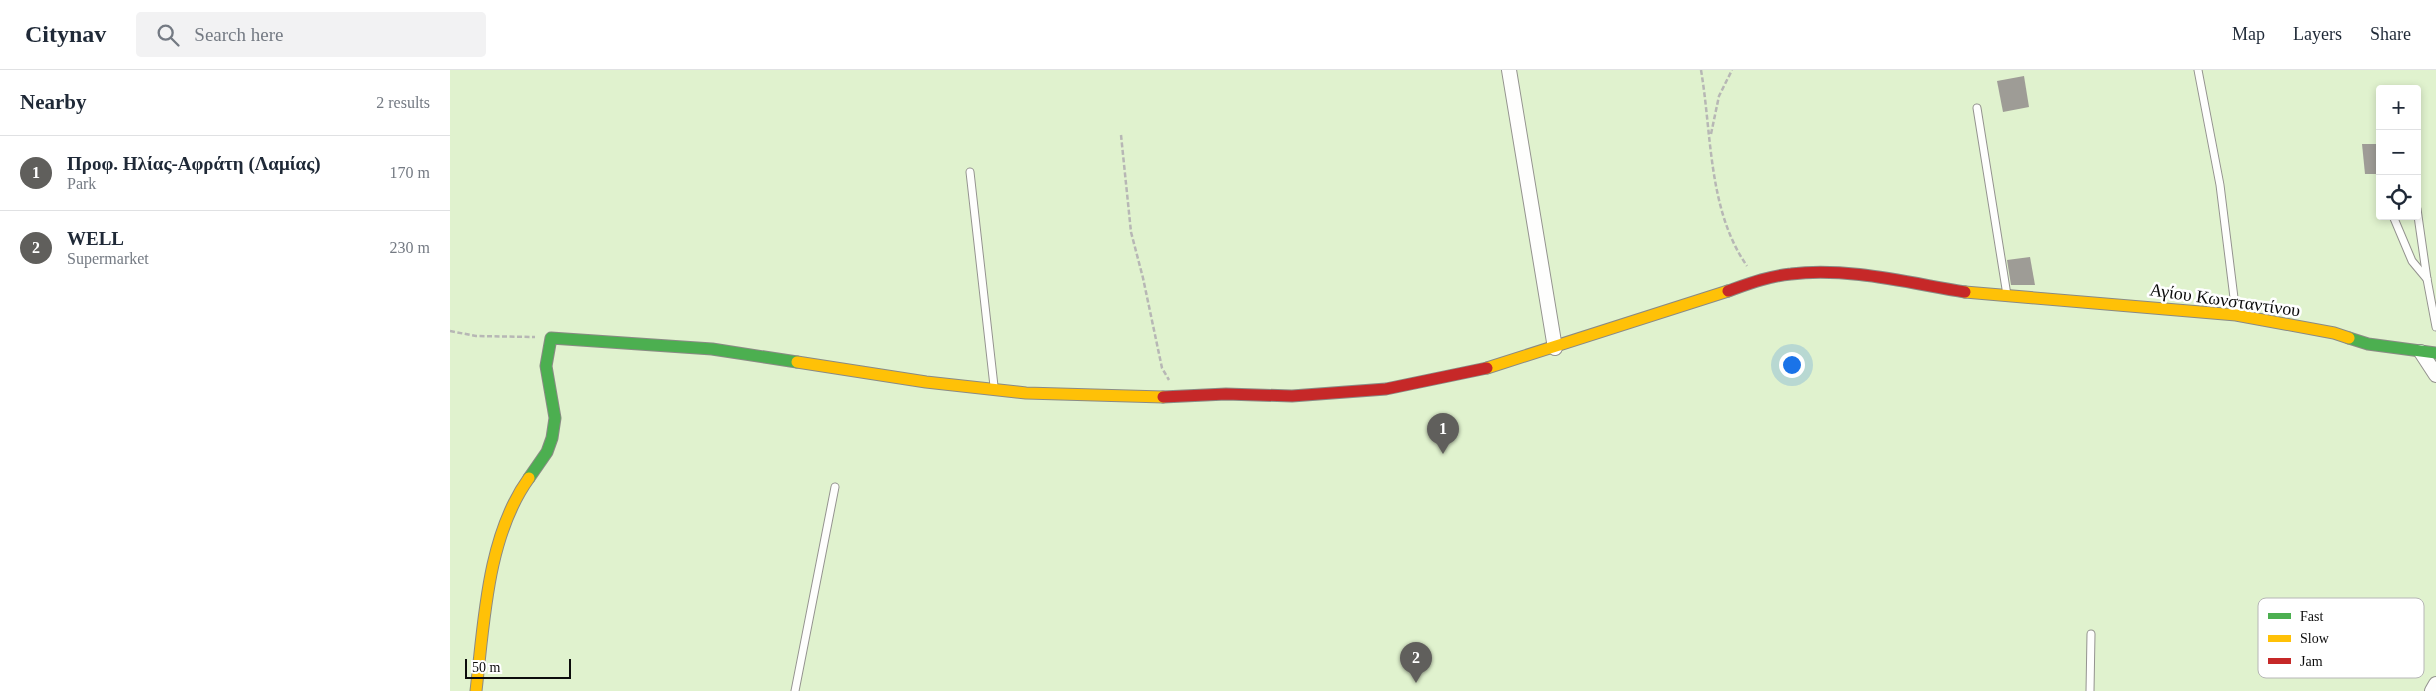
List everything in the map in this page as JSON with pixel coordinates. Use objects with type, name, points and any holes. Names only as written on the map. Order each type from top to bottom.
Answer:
[{"type":"street","points":[[1509,70],[1555,348]]},
{"type":"street","name":"Αγίου Κωνσταντίνου","points":[[551,338],[712,350],[926,382],[994,389],[1058,394],[1292,396],[1386,389],[1430,382],[1477,371],[1555,348],[1756,281],[1790,274],[1828,272],[2007,297],[2092,301],[2236,315],[2334,333],[2368,344],[2436,353]]},
{"type":"street","points":[[476,691],[488,589],[506,520],[520,490],[547,452],[552,438],[555,418],[546,372],[551,338]]},
{"type":"street","points":[[2421,352],[2436,375]]},
{"type":"street","points":[[2432,691],[2436,684]]},
{"type":"lane","points":[[2198,70],[2220,185],[2236,315]]},
{"type":"lane","points":[[1977,108],[2007,297]]},
{"type":"lane","points":[[970,172],[994,389]]},
{"type":"lane","points":[[2395,220],[2412,261],[2426,279]]},
{"type":"lane","points":[[2418,220],[2426,279],[2436,327]]},
{"type":"lane","points":[[796,691],[836,487]]},
{"type":"lane","points":[[2090,691],[2091,634]]},
{"type":"path","points":[[1701,70],[1712,167],[1725,221],[1734,244],[1756,281]]},
{"type":"path","points":[[1710,140],[1719,96],[1732,70]]},
{"type":"path","points":[[1121,135],[1125,152],[1131,232],[1144,278],[1162,368],[1171,384],[1185,396]]},
{"type":"path","points":[[450,331],[476,336],[551,338]]},
{"type":"green space","points":[[450,70],[2436,70],[2436,691],[450,691]]},
{"type":"building","points":[[2024,76],[2029,107],[2003,112],[1997,81]]},
{"type":"building","points":[[2362,144],[2376,144],[2376,174],[2365,174]]},
{"type":"building","points":[[2030,257],[2035,285],[2011,285],[2007,260]]},
{"type":"traffic: fast","points":[[529,478],[547,452],[552,438],[555,418],[546,366],[551,338],[712,349],[797,362]]},
{"type":"traffic: fast","points":[[2349,338],[2368,344],[2436,353]]},
{"type":"traffic: slow","points":[[1487,368],[1728,291]]},
{"type":"traffic: slow","points":[[1965,292],[2236,315],[2334,333],[2349,338]]},
{"type":"traffic: slow","points":[[797,362],[926,382],[1026,393],[1163,397]]},
{"type":"traffic: slow","points":[[476,691],[485,609],[496,553],[504,526],[515,501],[529,478]]},
{"type":"traffic: jam","points":[[1728,291],[1775,277],[1813,272],[1856,274],[1965,292]]},
{"type":"traffic: jam","points":[[1163,397],[1226,394],[1292,396],[1386,389],[1487,368]]},
{"type":"place","name":"Προφ. Ηλίας-Αφράτη (Λαμίας)","points":[[1443,454]]},
{"type":"place","name":"WELL","points":[[1416,683]]}]
